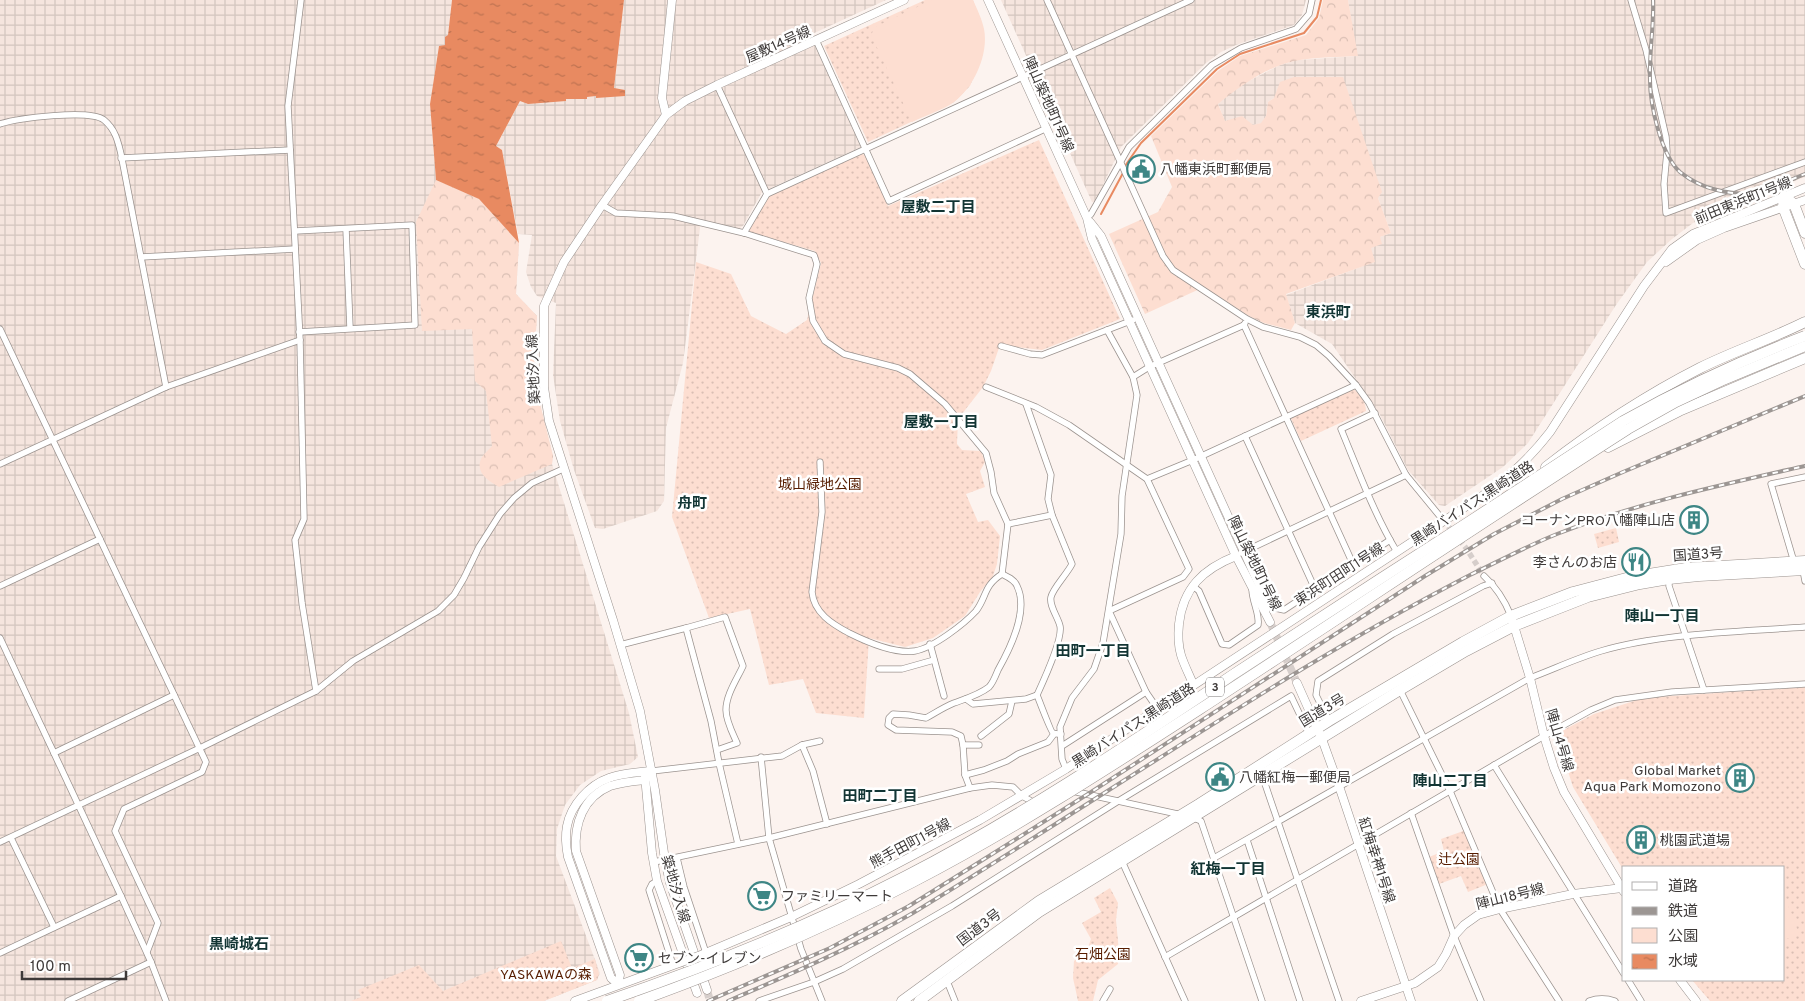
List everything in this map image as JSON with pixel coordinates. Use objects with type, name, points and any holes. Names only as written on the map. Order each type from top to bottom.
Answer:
[{"type":"highway","points":[[1784,196],[1794,204],[1805,233]]},
{"type":"highway","points":[[1784,196],[1783,207],[1805,264]]},
{"type":"highway","points":[[1506,498],[1589,433],[1630,406],[1701,368],[1805,322]]},
{"type":"highway","name":"黒崎バイパス;黒崎道路","points":[[606,1001],[673,979],[819,918],[865,897],[954,851],[1081,776],[1580,448],[1665,397],[1751,357],[1805,336]]},
{"type":"highway","name":"黒崎バイパス;黒崎道路","points":[[639,1001],[724,970],[824,926],[912,883],[1007,830],[1087,782],[1628,429],[1676,402],[1805,346]]},
{"type":"highway","points":[[1546,482],[1639,430],[1679,411],[1805,358]]},
{"type":"highway","name":"国道3号","points":[[902,1001],[1039,901],[1193,818],[1512,621],[1588,597],[1669,579],[1802,566]]},
{"type":"highway","name":"国道3号","points":[[919,1001],[1039,912],[1181,814],[1329,721],[1463,642],[1573,592],[1630,577],[1686,568],[1802,566]]},
{"type":"street","points":[[300,0],[288,106],[300,340],[304,519],[295,540],[302,603],[316,691]]},
{"type":"street","points":[[666,115],[662,98],[672,0]]},
{"type":"street","name":"屋敷14号線","points":[[666,115],[685,101],[717,85],[904,0]]},
{"type":"street","name":"陣山築地町1号線","points":[[988,0],[1087,218],[1092,238],[1129,322],[1236,556],[1270,622],[1261,589],[1201,456],[1101,236],[1087,218]]},
{"type":"street","points":[[1046,0],[1163,256],[1173,270],[1246,322],[1300,338],[1316,345],[1329,356],[1356,385],[1375,413],[1406,475],[1443,520]]},
{"type":"street","points":[[744,233],[767,194],[1180,2],[1191,0]]},
{"type":"street","points":[[1087,218],[1129,147],[1212,65],[1241,48],[1296,29],[1309,14],[1312,0]]},
{"type":"street","points":[[1632,0],[1646,50],[1666,137],[1667,152],[1664,184],[1666,213],[1805,162]]},
{"type":"street","points":[[816,40],[889,201],[1047,128]]},
{"type":"street","points":[[717,85],[767,194]]},
{"type":"street","points":[[0,124],[15,119],[72,114],[102,118],[113,129],[118,140],[166,387]]},
{"type":"street","name":"築地汐入線","points":[[666,115],[564,262],[544,306],[544,386],[549,421],[640,711],[649,759],[647,774],[654,862],[658,881],[697,993]]},
{"type":"street","points":[[120,158],[290,150]]},
{"type":"street","name":"前田東浜町1号線","points":[[1658,268],[1672,249],[1692,234],[1805,188]]},
{"type":"street","name":"前田東浜町1号線","points":[[1658,268],[1698,240],[1724,228],[1805,200]]},
{"type":"street","points":[[602,205],[616,213],[673,216],[744,233],[814,254],[817,264],[809,298],[813,321],[825,341],[844,354],[898,368],[910,374],[945,404],[986,453],[994,494],[1008,524],[1002,574],[993,580],[986,590],[977,610],[956,628],[915,651],[900,650],[865,641],[834,625],[816,607],[812,592],[822,512],[820,462]]},
{"type":"street","points":[[294,231],[412,225],[415,325],[299,332]]},
{"type":"street","points":[[346,228],[350,328]]},
{"type":"street","points":[[141,257],[295,249]]},
{"type":"street","name":"東浜町田町1号線","points":[[1193,684],[1397,552],[1513,473],[1534,453],[1550,432],[1644,286],[1658,268]]},
{"type":"street","points":[[1001,346],[1030,354],[1042,355],[1137,318]]},
{"type":"street","points":[[1133,377],[1150,367],[1246,322]]},
{"type":"street","points":[[1246,322],[1286,417],[1354,564]]},
{"type":"street","points":[[0,329],[206,762],[202,772],[124,809],[115,831],[158,923],[147,952]]},
{"type":"street","points":[[1066,769],[1062,759],[1062,746],[1058,734],[1072,698],[1094,669],[1103,643],[1121,534],[1122,496],[1137,396],[1133,377],[1107,330]]},
{"type":"street","points":[[0,464],[166,387],[300,340]]},
{"type":"street","points":[[1147,479],[1193,460],[1356,385]]},
{"type":"street","points":[[986,387],[1036,407],[1069,425],[1147,479],[1189,569],[1183,577],[1109,610]]},
{"type":"street","points":[[966,699],[972,704],[1012,701],[1037,695],[1044,680],[1061,628],[1051,602],[1051,595],[1072,564],[1052,515],[1048,499],[1051,475],[1026,404]]},
{"type":"street","points":[[1375,413],[1341,429],[1368,494],[1397,552]]},
{"type":"street","points":[[1245,436],[1315,589]]},
{"type":"street","points":[[0,842],[316,691],[353,661],[438,611],[454,595],[478,547],[504,508],[532,483],[564,470]]},
{"type":"street","points":[[1193,684],[1180,653],[1178,635],[1183,602],[1193,586],[1207,571],[1220,562],[1406,475]]},
{"type":"street","points":[[1805,477],[1771,484],[1802,566],[1805,582]]},
{"type":"street","points":[[1008,524],[1052,515]]},
{"type":"street","points":[[0,586],[100,539]]},
{"type":"street","points":[[1261,589],[1268,593],[1275,608],[1284,610],[1390,540]]},
{"type":"street","points":[[970,788],[965,775],[961,736],[952,732],[896,730],[888,725],[889,718],[893,714],[926,718],[989,687],[1015,637],[1020,600],[1017,585],[1010,578],[1002,574]]},
{"type":"street","points":[[1484,576],[1492,583],[1507,605],[1512,621]]},
{"type":"street","points":[[1669,579],[1669,586],[1704,690]]},
{"type":"street","points":[[1329,721],[1316,695],[1318,681],[1393,634],[1492,583]]},
{"type":"street","points":[[1193,586],[1198,591],[1222,644],[1229,645],[1258,625],[1259,620],[1252,599],[1252,589]]},
{"type":"street","points":[[1109,610],[1146,692],[1157,708]]},
{"type":"street","points":[[620,645],[725,617],[743,666],[728,699],[726,711],[730,728],[737,744],[717,750]]},
{"type":"street","name":"陣山4号線","points":[[1512,621],[1530,678],[1554,768],[1564,792],[1622,888]]},
{"type":"street","points":[[1214,858],[1530,678],[1600,651],[1620,646],[1686,636],[1805,626]]},
{"type":"street","points":[[686,628],[711,722],[738,844]]},
{"type":"street","points":[[0,638],[147,952],[166,1001]]},
{"type":"street","points":[[930,644],[944,696]]},
{"type":"street","points":[[879,669],[902,669],[934,660]]},
{"type":"street","name":"熊手田町1号線","points":[[575,1001],[703,954],[792,917],[919,853],[1022,796],[1066,769],[1193,684]]},
{"type":"street","points":[[1297,684],[1313,731]]},
{"type":"street","points":[[1165,957],[1265,897],[1591,710],[1615,700],[1672,692],[1805,684]]},
{"type":"street","points":[[1400,690],[1450,790],[1500,909],[1559,1001]]},
{"type":"street","points":[[1062,746],[1146,692]]},
{"type":"street","points":[[54,753],[174,695]]},
{"type":"street","points":[[1037,695],[1051,731],[1058,734]]},
{"type":"street","points":[[759,1001],[814,982],[843,969],[952,906],[1120,800],[1291,696],[1313,731]]},
{"type":"street","points":[[981,736],[1009,714],[1012,701]]},
{"type":"street","name":"紅梅幸神1号線","points":[[1313,731],[1322,739],[1411,1001]]},
{"type":"street","points":[[965,775],[1007,761],[1018,754],[1048,742],[1058,734]]},
{"type":"street","points":[[618,984],[620,975],[576,851],[575,838],[580,816],[594,796],[610,786],[647,774],[761,757],[782,756],[802,745],[820,741]]},
{"type":"street","points":[[802,745],[814,771],[826,824]]},
{"type":"street","points":[[963,746],[979,745]]},
{"type":"street","points":[[761,757],[770,838],[804,959],[822,1001]]},
{"type":"street","points":[[1494,765],[1622,971]]},
{"type":"street","name":"築地汐入線","points":[[647,774],[670,883],[706,990]]},
{"type":"street","points":[[1262,775],[1340,1001]]},
{"type":"street","points":[[654,862],[770,838],[970,788],[992,785],[1012,787],[1022,796],[1040,806],[1063,792],[1070,791],[1120,800],[1181,814],[1201,821],[1262,1001]]},
{"type":"street","points":[[1411,813],[1454,936],[1481,1001]]},
{"type":"street","points":[[11,838],[54,927]]},
{"type":"street","points":[[1247,840],[1300,1001]]},
{"type":"street","points":[[1120,857],[1185,1001]]},
{"type":"street","points":[[676,858],[703,954]]},
{"type":"street","points":[[658,881],[652,884],[649,890],[676,964]]},
{"type":"street","name":"陣山18号線","points":[[1361,1001],[1415,983],[1438,967],[1454,936],[1464,925],[1478,915],[1573,894],[1622,890]]},
{"type":"street","points":[[0,953],[121,896]]},
{"type":"street","points":[[68,1001],[151,962]]},
{"type":"street","points":[[945,981],[955,1001]]},
{"type":"street","points":[[1629,981],[1641,1001]]},
{"type":"street","points":[[1681,981],[1696,1001]]},
{"type":"street","name":"熊手田町1号線","points":[[589,1001],[618,984]]},
{"type":"street","points":[[1102,1001],[1110,989]]},
{"type":"street","points":[[1589,1001],[1608,998],[1615,1001]]},
{"type":"shaded area","points":[[0,0],[452,0],[448,35],[445,45],[439,47],[430,104],[436,180],[479,199],[519,243],[516,294],[537,316],[534,361],[537,392],[553,456],[552,464],[629,713],[638,757],[630,764],[601,771],[580,785],[565,805],[557,829],[556,856],[600,973],[597,980],[544,1001],[0,1001]]},
{"type":"shaded area","points":[[624,0],[886,0],[810,35],[861,147],[762,192],[743,226],[738,229],[701,220],[683,363],[666,428],[664,501],[657,511],[603,529],[595,528],[574,470],[560,421],[553,375],[556,303],[537,296],[531,287],[526,272],[532,235],[518,234],[502,150],[496,146],[520,101],[566,101],[565,99],[596,96],[614,88]]},
{"type":"shaded area","points":[[1001,0],[1306,0],[1302,15],[1294,25],[1236,45],[1221,52],[1206,63],[1121,147],[1095,202],[1092,202]]},
{"type":"shaded area","points":[[1348,0],[1805,0],[1805,177],[1739,202],[1693,223],[1672,239],[1647,262],[1616,305],[1528,443],[1503,467],[1445,506],[1439,505],[1408,470],[1379,413],[1332,344],[1295,323],[1286,295],[1374,262],[1370,248],[1380,237],[1391,233],[1378,198],[1274,98],[1268,102],[1266,116],[1262,123],[1253,125],[1225,122],[1218,103],[1239,86],[1280,65],[1298,60],[1357,56]]},
{"type":"green space","points":[[925,0],[973,0],[984,31],[984,45],[982,56],[970,86],[954,102],[868,142],[824,46]]},
{"type":"green space","points":[[932,0],[973,0],[984,29],[984,49],[974,79],[961,96],[944,108],[912,122],[871,35],[875,27]]},
{"type":"green space","points":[[1323,0],[1348,0],[1358,56],[1329,57],[1289,62],[1267,71],[1246,83],[1218,104],[1225,121],[1242,116],[1253,125],[1261,123],[1266,116],[1268,102],[1274,98],[1280,82],[1294,77],[1343,77],[1382,192],[1378,198],[1391,233],[1380,237],[1382,244],[1371,248],[1375,262],[1286,294],[1295,323],[1291,330],[1264,323],[1249,316],[1204,287],[1145,314],[1109,234],[1158,212],[1172,187],[1151,136],[1218,71],[1240,56],[1306,35],[1319,18]]},
{"type":"green space","name":"城山緑地公園","points":[[1039,140],[1120,319],[1042,350],[1000,345],[983,387],[958,419],[957,444],[962,450],[981,451],[985,462],[980,471],[985,487],[966,494],[978,522],[988,520],[1000,536],[997,564],[993,576],[965,616],[933,638],[905,647],[869,638],[864,718],[816,713],[803,679],[769,685],[750,609],[709,618],[672,517],[696,262],[731,274],[751,316],[786,334],[807,320],[821,263],[815,251],[748,232],[769,196],[862,154],[866,155],[888,206]]},
{"type":"green space","points":[[436,180],[479,199],[519,243],[516,294],[537,316],[534,361],[537,392],[553,456],[552,464],[499,487],[484,476],[480,468],[482,457],[492,446],[486,391],[475,381],[472,329],[422,331],[416,222]]},
{"type":"green space","points":[[1353,389],[1362,398],[1366,411],[1301,441],[1290,416]]},
{"type":"green space","points":[[1616,528],[1619,542],[1598,548],[1594,534]]},
{"type":"green space","points":[[1805,687],[1805,1001],[1710,1001],[1693,981],[1785,981],[1785,866],[1622,866],[1622,868],[1573,787],[1556,734],[1594,714],[1643,698]]},
{"type":"green space","name":"辻公園","points":[[1466,830],[1488,884],[1468,892],[1461,876],[1439,884],[1429,857],[1444,851],[1441,839]]},
{"type":"green space","name":"石畑公園","points":[[1110,888],[1118,903],[1116,920],[1119,952],[1118,964],[1098,980],[1093,1001],[1078,1001],[1073,978],[1074,961],[1088,947],[1091,939],[1082,923],[1101,912],[1094,898]]},
{"type":"green space","points":[[1785,900],[1799,934],[1785,940]]},
{"type":"green space","name":"YASKAWAの森","points":[[561,941],[572,968],[595,959],[599,974],[597,980],[544,1001],[351,1001],[361,997],[358,990],[419,965],[443,991]]},
{"type":"water","points":[[452,0],[624,0],[614,88],[625,90],[625,96],[596,98],[596,96],[587,97],[587,99],[566,99],[566,101],[528,104],[520,101],[496,146],[502,150],[519,243],[479,199],[436,180],[430,104],[439,46],[445,45],[445,37],[448,35]]},
{"type":"waterway","points":[[1125,166],[1141,143],[1217,69],[1240,54],[1304,33],[1317,17],[1321,0]]},
{"type":"waterway","points":[[1101,214],[1123,173]]},
{"type":"tunnel","points":[[1443,520],[1466,548],[1484,576]]},
{"type":"tunnel","points":[[1270,622],[1297,683]]},
{"type":"tunnel","points":[[707,990],[710,1001]]},
{"type":"railway","points":[[1653,0],[1650,70],[1652,103],[1662,142],[1673,164],[1680,172],[1693,181],[1726,192],[1750,193],[1768,189],[1805,174]]},
{"type":"railway","points":[[708,1001],[830,948],[909,906],[1088,794],[1425,576],[1494,534],[1562,499],[1805,396]]},
{"type":"railway","points":[[728,1001],[845,949],[913,913],[1294,674],[1381,623],[1470,575],[1546,539],[1587,523],[1648,504],[1805,466]]},
{"type":"place","name":"八幡東浜町郵便局","points":[[1141,169]]},
{"type":"place","name":"コーナンPRO八幡陣山店","points":[[1694,520]]},
{"type":"place","name":"李さんのお店","points":[[1636,562]]},
{"type":"place","name":"八幡紅梅一郵便局","points":[[1220,777]]},
{"type":"place","name":"Global Market Aqua Park Momozono","points":[[1740,778]]},
{"type":"place","name":"桃園武道場","points":[[1641,840]]},
{"type":"place","name":"ファミリーマート","points":[[762,896]]},
{"type":"place","name":"セブン-イレブン","points":[[639,958]]},
{"type":"district","name":"屋敷二丁目","points":[[938,207]]},
{"type":"district","name":"東浜町","points":[[1328,312]]},
{"type":"district","name":"屋敷一丁目","points":[[941,422]]},
{"type":"district","name":"舟町","points":[[692,503]]},
{"type":"district","name":"陣山一丁目","points":[[1662,616]]},
{"type":"district","name":"田町一丁目","points":[[1093,651]]},
{"type":"district","name":"陣山二丁目","points":[[1450,781]]},
{"type":"district","name":"田町二丁目","points":[[880,796]]},
{"type":"district","name":"紅梅一丁目","points":[[1228,869]]},
{"type":"district","name":"黒崎城石","points":[[239,944]]}]
